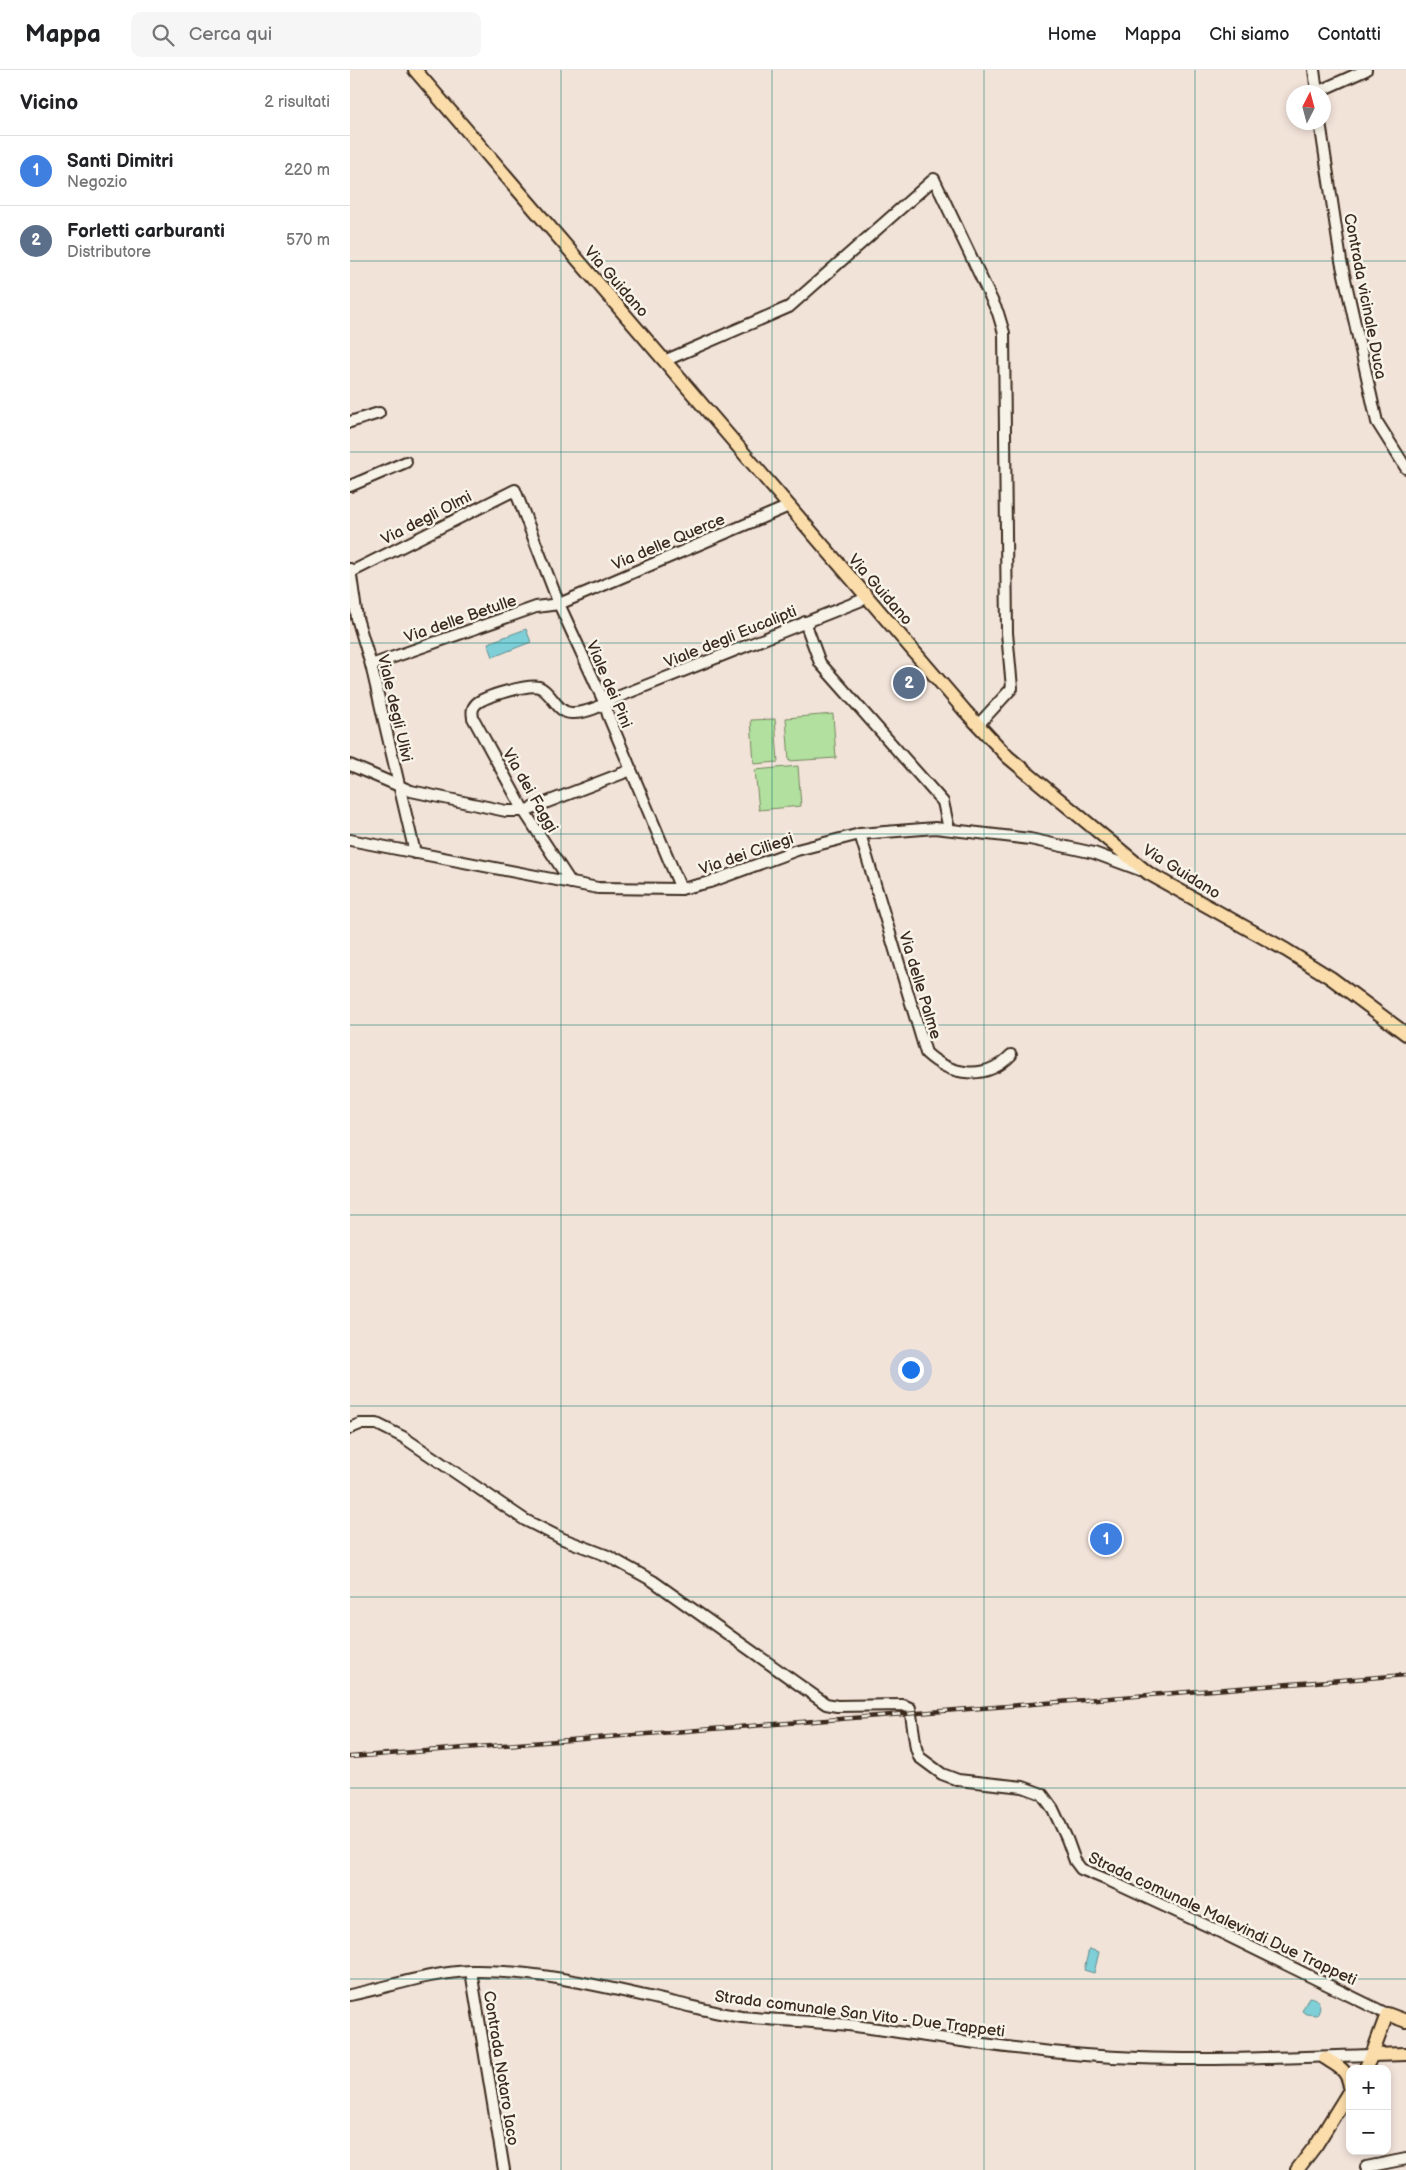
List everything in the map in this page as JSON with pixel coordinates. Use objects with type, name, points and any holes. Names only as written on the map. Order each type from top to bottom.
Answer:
[{"type":"main road","name":"Via Guidano","points":[[415,70],[867,598],[978,726],[1008,757],[1148,873],[1286,950],[1331,978],[1406,1034]]},
{"type":"main road","points":[[1366,2065],[1368,2055],[1387,2014],[1406,2022]]},
{"type":"main road","points":[[1359,2065],[1368,2055],[1406,2054]]},
{"type":"main road","points":[[1325,2058],[1346,2073]]},
{"type":"main road","points":[[1297,2170],[1316,2145],[1346,2095]]},
{"type":"street","points":[[1314,70],[1316,85]]},
{"type":"street","points":[[1331,86],[1366,70]]},
{"type":"street","name":"Contrada vicinale Duca","points":[[1321,130],[1341,261],[1376,419],[1406,468]]},
{"type":"street","points":[[664,361],[789,307],[934,179],[995,306],[1004,333],[1007,633],[1012,688],[978,726]]},
{"type":"street","points":[[350,422],[379,413]]},
{"type":"street","points":[[350,486],[406,462]]},
{"type":"street","name":"Via degli Olmi","points":[[350,571],[515,490]]},
{"type":"street","name":"Viale dei Pini","points":[[515,490],[559,604],[606,704],[608,715],[681,889]]},
{"type":"street","name":"Via delle Querce","points":[[559,604],[789,506]]},
{"type":"street","name":"Viale degli Ulivi","points":[[350,571],[353,616],[371,665],[415,853]]},
{"type":"street","name":"Viale degli Eucalipti","points":[[472,709],[477,703],[486,698],[530,686],[540,687],[563,710],[570,714],[606,704],[615,698],[867,598]]},
{"type":"street","name":"Via delle Betulle","points":[[371,665],[536,608],[559,604]]},
{"type":"street","points":[[806,622],[820,663],[943,802],[949,829]]},
{"type":"street","name":"Via dei Faggi","points":[[472,709],[473,718],[524,811],[571,883]]},
{"type":"street","points":[[350,765],[411,792],[506,811],[524,811],[631,770]]},
{"type":"street","name":"Via dei Ciliegi","points":[[350,840],[598,888],[681,889],[710,882],[797,850],[860,834],[935,828],[1030,839],[1085,851],[1148,873]]},
{"type":"street","name":"Via delle Palme","points":[[860,834],[926,1052],[933,1059],[949,1068],[964,1073],[981,1073],[994,1069],[1011,1055]]},
{"type":"street","name":"Strada comunale Malevindi Due Trappeti","points":[[350,1428],[360,1424],[377,1424],[403,1437],[525,1520],[563,1539],[608,1556],[653,1581],[826,1704],[837,1706],[903,1705],[910,1708],[916,1748],[920,1757],[942,1774],[958,1780],[1023,1787],[1042,1794],[1053,1809],[1080,1869],[1222,1933],[1387,2014]]},
{"type":"street","name":"Contrada Notaro Iaco","points":[[471,1971],[504,2170]]},
{"type":"street","name":"Strada comunale San Vito - Due Trappeti","points":[[350,1995],[393,1986],[441,1972],[505,1971],[552,1978],[739,2016],[853,2026],[972,2043],[1079,2054],[1139,2058],[1325,2058],[1368,2055]]},
{"type":"street","points":[[1366,2168],[1406,2159]]},
{"type":"green space","points":[[833,714],[836,758],[789,761],[786,718]]},
{"type":"green space","points":[[775,719],[778,762],[754,764],[751,720]]},
{"type":"green space","points":[[798,766],[801,806],[759,810],[755,770]]},
{"type":"water","points":[[526,629],[531,642],[493,657],[488,643]]},
{"type":"water","points":[[1089,1949],[1099,1952],[1094,1973],[1084,1970]]},
{"type":"water","points":[[1309,1997],[1319,2003],[1320,2009],[1317,2015],[1306,2014],[1302,2011]]},
{"type":"railway","points":[[350,1757],[1406,1675]]},
{"type":"place","name":"Forletti carburanti","points":[[909,683]]},
{"type":"place","name":"Santi Dimitri","points":[[1106,1539]]}]
